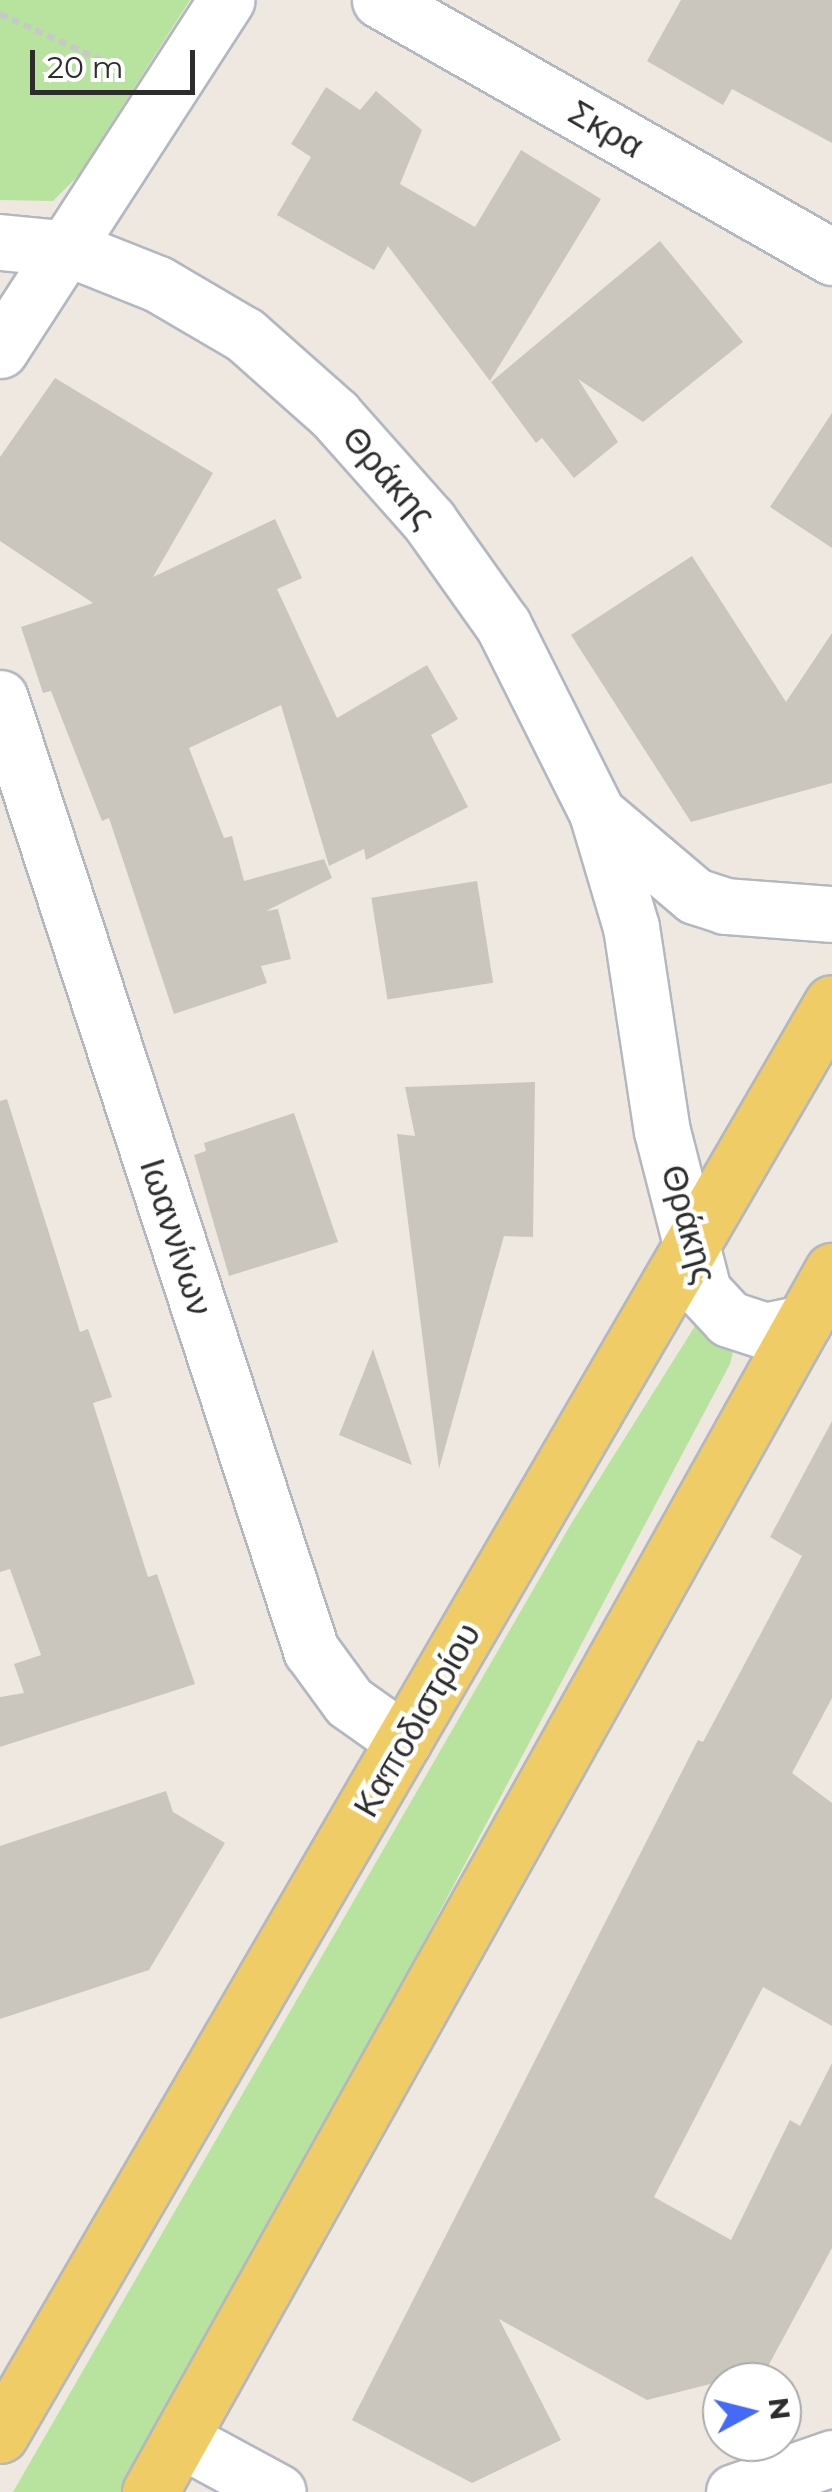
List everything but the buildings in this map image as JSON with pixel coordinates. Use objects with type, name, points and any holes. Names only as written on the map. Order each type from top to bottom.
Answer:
[{"type":"main road","name":"Καποδιστρίου","points":[[0,2435],[832,1003]]},
{"type":"main road","points":[[150,2492],[832,1271]]},
{"type":"street","points":[[0,350],[70,249],[226,0]]},
{"type":"street","name":"Σκρα","points":[[380,0],[832,257]]},
{"type":"street","name":"Θράκης","points":[[0,242],[70,249],[158,284],[245,335],[335,415],[430,521],[503,625],[597,814],[631,927],[662,1131],[689,1250],[703,1290],[729,1319],[765,1330],[804,1323]]},
{"type":"street","name":"Ιωαννίνων","points":[[0,698],[311,1650],[349,1702],[404,1741]]},
{"type":"street","name":"Θράκης","points":[[597,814],[695,896],[724,906],[832,914]]},
{"type":"street","points":[[180,2439],[278,2492]]},
{"type":"street","points":[[734,2492],[832,2458]]},
{"type":"path","points":[[0,14],[170,90]]},
{"type":"green space","points":[[0,0],[190,0],[78,176],[53,201],[0,200]]},
{"type":"green space","points":[[695,1326],[724,1327],[736,1340],[730,1364],[132,2492],[13,2492],[571,1524]]}]
